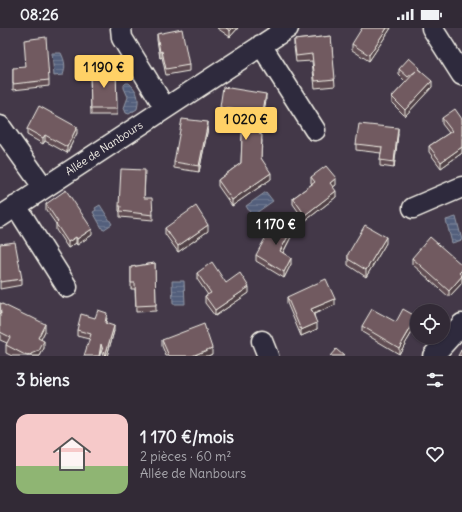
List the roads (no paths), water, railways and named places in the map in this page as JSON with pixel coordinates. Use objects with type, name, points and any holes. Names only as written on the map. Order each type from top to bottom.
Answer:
[{"type":"street","points":[[121,28],[122,38],[165,108]]},
{"type":"street","name":"Allée de Nanbours","points":[[67,287],[8,211],[288,28]]},
{"type":"street","points":[[432,28],[462,75]]},
{"type":"street","points":[[261,45],[315,130]]},
{"type":"street","points":[[0,126],[44,188]]},
{"type":"street","points":[[413,208],[462,187]]},
{"type":"street","points":[[433,356],[462,324]]},
{"type":"water","points":[[52,53],[61,53],[65,64],[63,75],[54,76]]},
{"type":"water","points":[[126,83],[129,83],[134,88],[138,98],[137,109],[129,114],[126,113],[124,108],[128,97],[124,88]]},
{"type":"water","points":[[266,192],[273,201],[252,216],[246,206]]},
{"type":"water","points":[[100,205],[112,224],[103,230],[93,212],[96,210],[95,208]]},
{"type":"water","points":[[456,217],[462,240],[452,243],[446,220]]},
{"type":"water","points":[[172,281],[184,281],[185,304],[173,304]]}]
